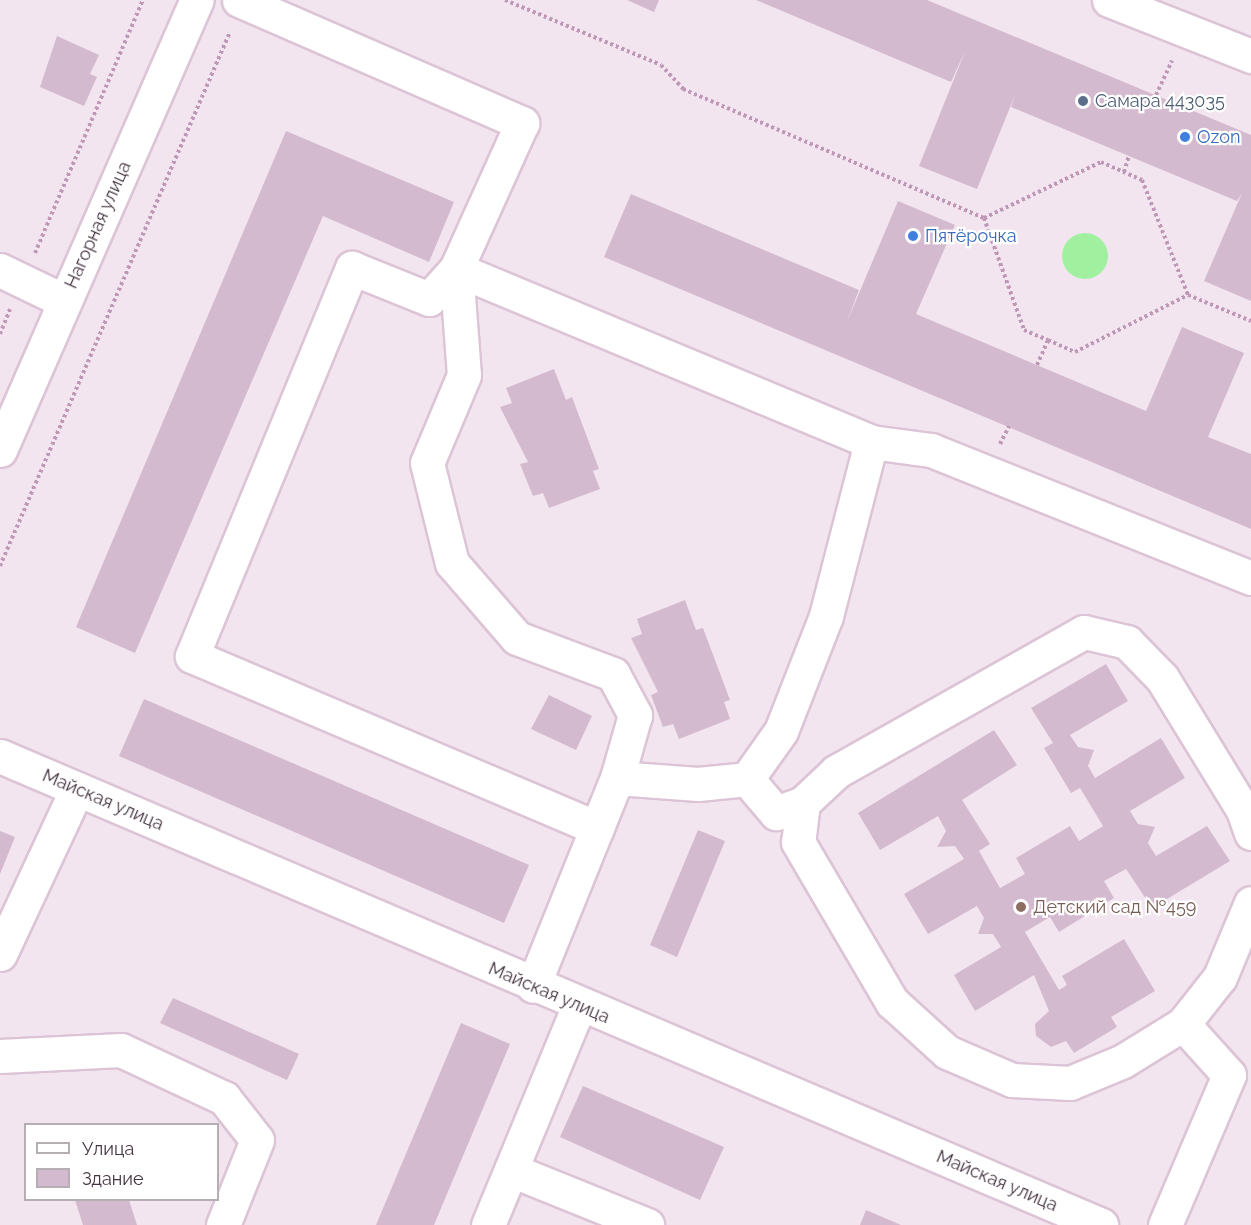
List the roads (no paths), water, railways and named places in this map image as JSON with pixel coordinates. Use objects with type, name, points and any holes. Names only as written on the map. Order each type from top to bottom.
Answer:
[{"type":"street","name":"Нагорная улица","points":[[0,450],[197,0]]},
{"type":"street","points":[[1109,0],[1251,56]]},
{"type":"street","points":[[241,1],[522,123],[456,269],[429,299],[352,268],[192,656],[597,828]]},
{"type":"street","points":[[456,269],[871,442],[931,450],[1251,578]]},
{"type":"street","points":[[456,269],[464,375],[427,463],[452,562],[517,638],[613,674],[635,715],[617,778],[533,986]]},
{"type":"street","points":[[12,275],[64,301]]},
{"type":"street","points":[[617,778],[698,784],[747,778],[781,730],[826,616],[871,442]]},
{"type":"street","points":[[747,778],[776,813],[803,803],[836,772],[1084,632],[1127,642],[1162,678],[1227,782],[1251,833]]},
{"type":"street","name":"Майская улица","points":[[0,756],[533,986],[1101,1225]]},
{"type":"street","points":[[0,954],[77,789]]},
{"type":"street","points":[[803,803],[798,842],[841,921],[892,1002],[947,1052],[1012,1080],[1070,1083],[1123,1061],[1183,1024],[1220,977],[1251,903]]},
{"type":"street","points":[[488,1225],[579,1005]]},
{"type":"street","points":[[1165,1225],[1229,1075],[1183,1024]]},
{"type":"street","points":[[0,1056],[121,1050],[224,1098],[257,1140],[223,1225]]},
{"type":"street","points":[[511,1170],[646,1225]]},
{"type":"place","name":"Самара 443035","points":[[1083,101]]},
{"type":"place","name":"Ozon","points":[[1185,137]]},
{"type":"place","name":"Пятёрочка","points":[[913,236]]},
{"type":"place","name":"Детский сад №459","points":[[1021,907]]}]
